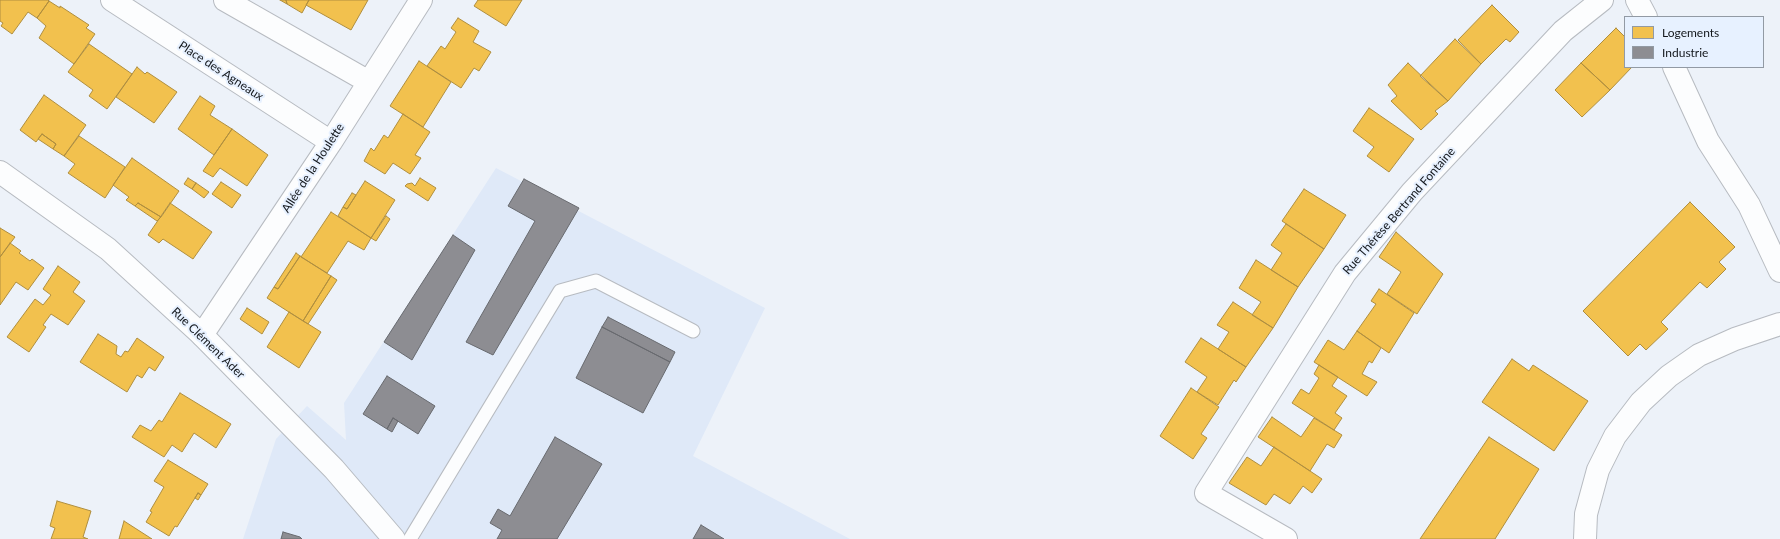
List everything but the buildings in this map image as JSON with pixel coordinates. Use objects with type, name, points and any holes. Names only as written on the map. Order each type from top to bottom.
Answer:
[{"type":"street","name":"Place des Agneaux","points":[[112,0],[331,142]]},
{"type":"street","points":[[224,0],[369,82]]},
{"type":"street","name":"Allée de la Houlette","points":[[202,335],[331,142],[421,0]]},
{"type":"street","name":"Rue Thérèse Bertrand Fontaine","points":[[1286,539],[1206,493],[1345,273],[1412,192],[1563,31],[1602,0]]},
{"type":"street","points":[[1637,0],[1645,16]]},
{"type":"street","points":[[1674,68],[1708,142],[1749,205],[1780,271]]},
{"type":"street","name":"Rue Clément Ader","points":[[0,172],[108,249],[202,335],[334,469],[394,539]]},
{"type":"street","points":[[1585,539],[1586,514],[1598,470],[1614,436],[1641,402],[1669,376],[1699,355],[1735,339],[1780,324]]},
{"type":"lane","points":[[410,539],[560,291],[596,281],[693,331]]},
{"type":"shaded area","points":[[496,168],[765,308],[693,456],[850,539],[243,539],[276,439],[307,406],[346,440],[344,403]]}]
